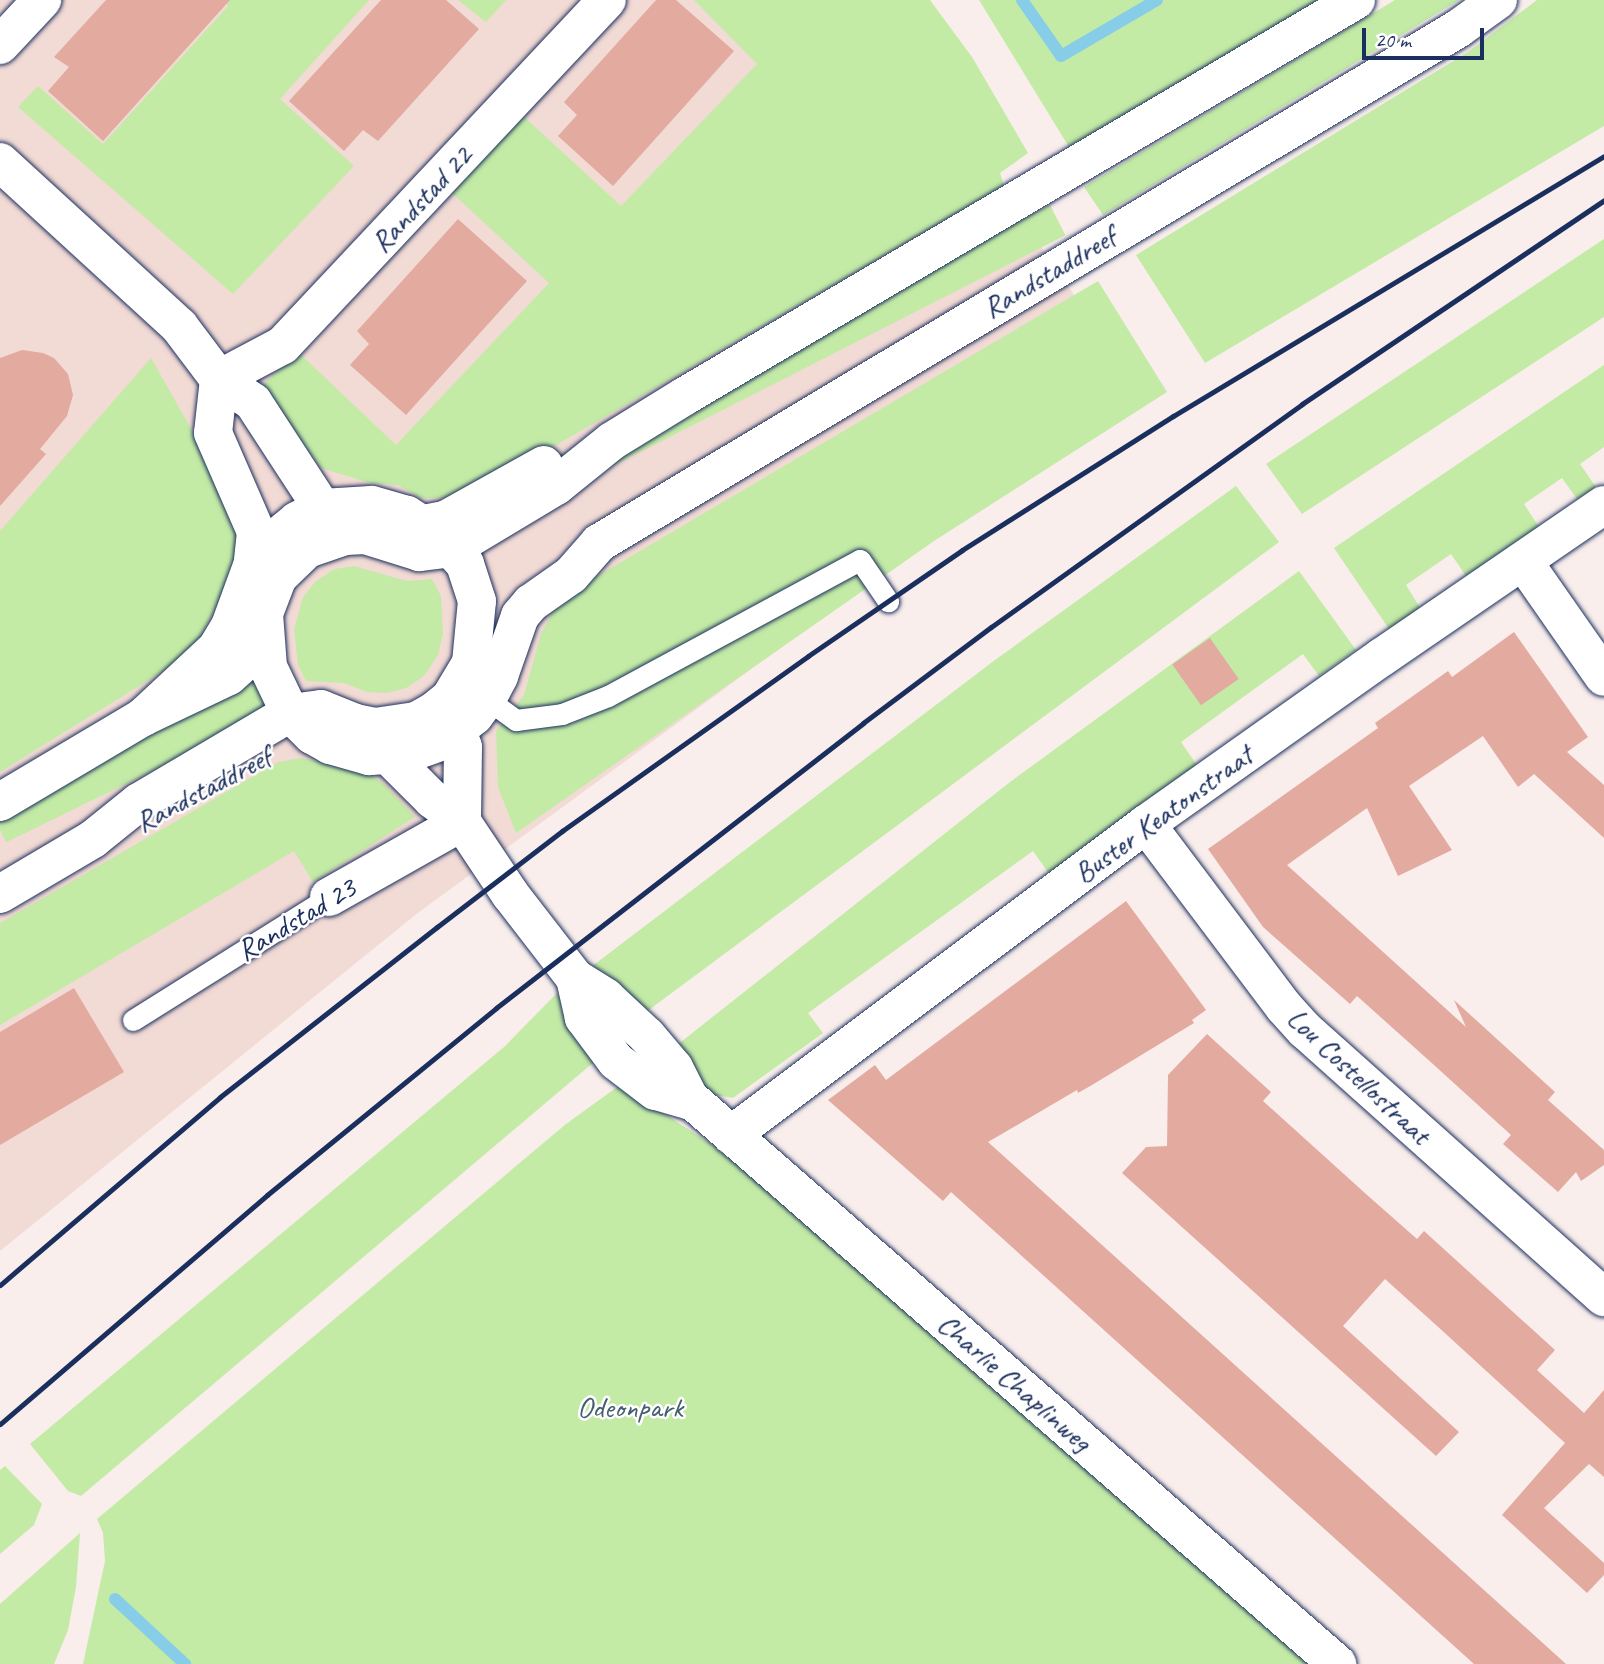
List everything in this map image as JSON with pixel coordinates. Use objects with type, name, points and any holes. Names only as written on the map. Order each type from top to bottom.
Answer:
[{"type":"street","points":[[0,45],[41,0]]},
{"type":"street","name":"Randstad 22","points":[[219,379],[282,345],[607,0]]},
{"type":"street","points":[[285,547],[306,549],[345,536],[365,535],[419,552],[453,548],[556,486],[612,441],[1356,0]]},
{"type":"street","name":"Randstaddreef","points":[[477,621],[509,588],[566,551],[599,543],[1072,257],[1459,28],[1498,0]]},
{"type":"street","points":[[0,162],[179,326],[219,379],[253,402],[322,508]]},
{"type":"street","points":[[219,379],[228,423],[285,547],[269,595],[264,633],[273,684],[301,724],[349,752],[389,756],[425,748],[454,714],[471,663],[477,621],[472,582],[453,548],[424,524],[389,508],[371,505],[322,508],[285,547],[253,564]]},
{"type":"street","points":[[143,717],[217,648],[253,564],[256,533],[213,432],[219,379]]},
{"type":"street","points":[[424,524],[444,520],[549,462],[612,441]]},
{"type":"street","name":"Buster Keatonstraat","points":[[731,1135],[1146,824],[1381,657],[1604,505]]},
{"type":"street","name":"Randstaddreef","points":[[487,699],[516,624],[531,603],[571,575],[599,543]]},
{"type":"street","points":[[1523,561],[1604,677]]},
{"type":"street","points":[[0,802],[143,717],[229,676],[249,658],[264,633]]},
{"type":"street","points":[[301,724],[321,709],[355,723],[396,726],[454,714],[487,699]]},
{"type":"street","points":[[454,714],[463,747],[462,822]]},
{"type":"street","name":"Randstaddreef","points":[[0,894],[93,839],[146,824],[297,738],[301,724]]},
{"type":"street","name":"Charlie Chaplinweg","points":[[389,756],[432,799],[462,822],[510,894],[575,978],[605,997],[647,1035],[674,1068],[689,1098],[1338,1664]]},
{"type":"street","name":"Randstad 23","points":[[329,897],[462,822]]},
{"type":"street","name":"Lou Costellostraat","points":[[1146,824],[1276,997],[1306,1030],[1604,1297]]},
{"type":"lane","points":[[487,699],[516,720],[562,713],[596,701],[662,669],[860,559],[888,601]]},
{"type":"lane","name":"Randstad 23","points":[[133,1020],[329,897]]},
{"type":"shaded area","points":[[0,0],[872,0],[1137,387],[419,912],[0,1251]]},
{"type":"green space","points":[[223,0],[369,0],[280,99],[354,166],[233,294],[18,107],[38,86],[103,144],[228,6]]},
{"type":"green space","points":[[458,0],[506,0],[486,22]]},
{"type":"green space","points":[[694,0],[930,0],[972,57],[1028,153],[1000,173],[1004,186],[494,481],[454,498],[420,498],[398,485],[370,483],[321,468],[261,387],[297,351],[396,445],[549,283],[451,192],[520,113],[621,206],[757,64]]},
{"type":"green space","points":[[979,0],[1325,0],[1069,147]]},
{"type":"green space","points":[[1395,0],[1459,0],[1103,215],[1084,187]]},
{"type":"green space","points":[[1537,0],[1604,0],[1604,126],[1205,363],[1136,255],[1468,52]]},
{"type":"green space","points":[[1050,205],[1065,235],[467,540],[451,510]]},
{"type":"green space","points":[[1604,239],[1604,317],[1302,514],[1266,464]]},
{"type":"green space","points":[[1098,281],[1167,392],[934,541],[516,833],[498,787],[496,731],[524,695],[541,634],[560,598]]},
{"type":"green space","points":[[151,358],[202,448],[239,528],[236,565],[194,652],[0,772],[0,531]]},
{"type":"green space","points":[[1604,365],[1604,447],[1580,464],[1596,487],[1577,499],[1562,478],[1524,504],[1539,527],[1466,576],[1451,554],[1406,585],[1422,611],[1391,632],[1334,548]]},
{"type":"green space","points":[[1236,486],[1279,542],[646,1012],[591,967],[995,660]]},
{"type":"green space","points":[[354,566],[407,581],[432,579],[441,596],[443,633],[438,655],[424,676],[406,688],[386,693],[367,692],[344,683],[306,681],[298,665],[294,630],[303,597],[315,582],[334,569]]},
{"type":"green space","points":[[1299,571],[1356,650],[1319,676],[1303,654],[1181,742],[1201,771],[1052,878],[1033,851],[808,1013],[823,1033],[733,1098],[710,1094],[672,1049],[1010,782]]},
{"type":"green space","points":[[256,677],[273,712],[6,842],[0,830],[0,802]]},
{"type":"green space","points":[[301,758],[364,771],[383,783],[415,817],[313,882],[294,851],[0,1025],[0,923],[278,762]]},
{"type":"green space","points":[[557,993],[594,1062],[81,1496],[68,1491],[30,1444],[504,1047]]},
{"type":"green space","name":"Odeonpark","points":[[620,1085],[748,1168],[1320,1664],[83,1664],[105,1561],[103,1533],[97,1519],[566,1124]]},
{"type":"green space","points":[[5,1466],[42,1504],[34,1525],[0,1554],[0,1470]]},
{"type":"green space","points":[[80,1533],[76,1587],[68,1630],[54,1664],[0,1664],[0,1604]]},
{"type":"building","points":[[106,0],[230,0],[103,141],[48,91],[69,67],[54,57]]},
{"type":"building","points":[[381,0],[446,0],[479,29],[378,141],[363,130],[344,151],[289,101]]},
{"type":"building","points":[[656,0],[676,0],[734,51],[613,186],[558,136],[577,115],[564,102]]},
{"type":"building","points":[[458,219],[527,281],[406,415],[350,365],[369,344],[357,331]]},
{"type":"building","points":[[22,350],[43,353],[54,358],[68,374],[73,395],[67,416],[40,449],[46,454],[0,506],[0,358]]},
{"type":"building","points":[[1514,632],[1588,737],[1567,752],[1604,785],[1604,838],[1534,774],[1518,787],[1483,736],[1409,786],[1452,850],[1398,876],[1367,808],[1287,865],[1466,1027],[1454,1000],[1555,1092],[1548,1100],[1604,1150],[1604,1165],[1581,1181],[1576,1172],[1558,1192],[1503,1144],[1511,1135],[1434,1065],[1357,996],[1350,1004],[1263,927],[1208,849],[1378,728],[1375,723],[1448,671],[1452,677]]},
{"type":"building","points":[[1210,638],[1239,679],[1201,705],[1172,664]]},
{"type":"building","points":[[1126,901],[1206,1010],[1192,1020],[1194,1023],[1092,1085],[1078,1093],[1077,1090],[988,1142],[1566,1664],[1474,1664],[951,1192],[943,1201],[828,1100],[875,1065],[886,1080]]},
{"type":"building","points":[[74,988],[124,1072],[0,1145],[0,1032]]},
{"type":"building","points":[[1207,1034],[1271,1092],[1263,1101],[1417,1239],[1424,1231],[1555,1350],[1537,1370],[1584,1413],[1604,1390],[1604,1477],[1589,1464],[1544,1508],[1604,1563],[1604,1575],[1587,1593],[1502,1515],[1565,1443],[1436,1325],[1385,1279],[1343,1326],[1459,1432],[1436,1456],[1122,1173],[1146,1147],[1167,1146],[1168,1075]]},
{"type":"waterway","points":[[1022,0],[1061,56],[1157,0]]},
{"type":"waterway","points":[[115,1599],[185,1664]]},
{"type":"railway","points":[[0,1285],[220,1097],[437,927],[562,831],[808,656],[962,550],[1173,416],[1604,156]]},
{"type":"railway","points":[[0,1424],[267,1195],[496,1008],[863,723],[991,627],[1302,404],[1604,200]]}]
